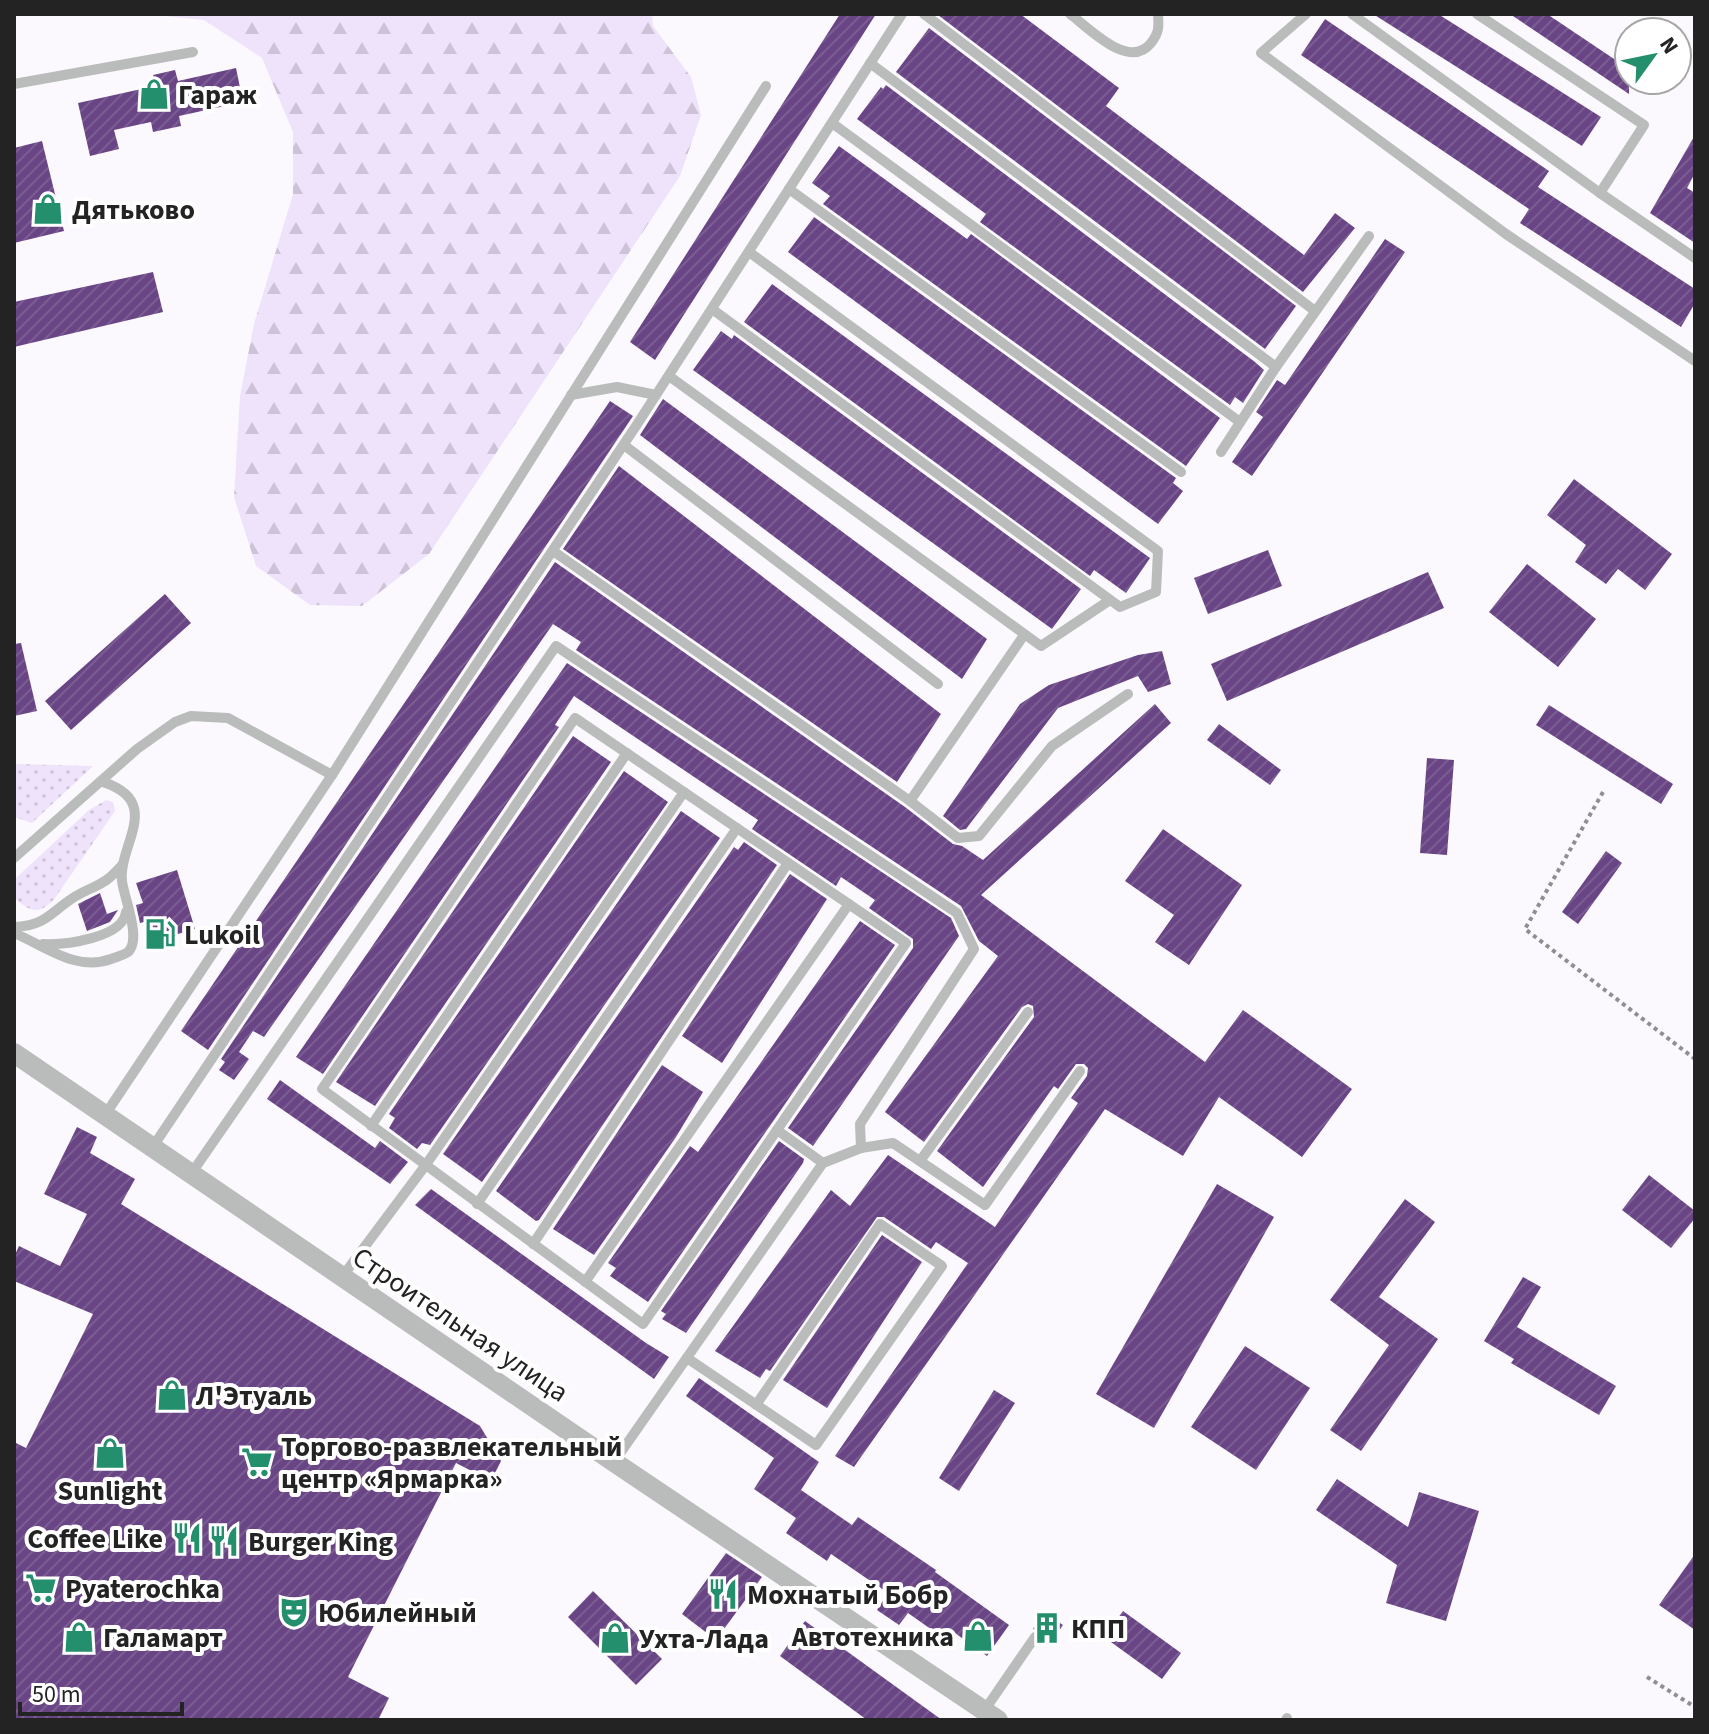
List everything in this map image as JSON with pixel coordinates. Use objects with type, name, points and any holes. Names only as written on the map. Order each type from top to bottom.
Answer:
[{"type":"street","name":"Строительная улица","points":[[14,1053],[991,1715]]},
{"type":"lane","points":[[152,1148],[624,445],[902,14]]},
{"type":"lane","points":[[924,14],[1315,311]]},
{"type":"lane","points":[[1070,14],[1117,49],[1132,53],[1145,50],[1159,33],[1158,14]]},
{"type":"lane","points":[[1306,14],[1261,53],[1506,234],[1695,361]]},
{"type":"lane","points":[[1352,14],[1695,258]]},
{"type":"lane","points":[[1477,14],[1644,125],[1600,193]]},
{"type":"lane","points":[[14,84],[193,52]]},
{"type":"lane","points":[[870,63],[1276,367]]},
{"type":"lane","points":[[105,1115],[332,775],[766,86]]},
{"type":"lane","points":[[832,123],[1240,422]]},
{"type":"lane","points":[[789,189],[1181,472]]},
{"type":"lane","points":[[1221,452],[1276,367],[1369,236]]},
{"type":"lane","points":[[712,309],[1120,607],[1156,592],[1158,551],[749,252]]},
{"type":"lane","points":[[669,376],[1041,646],[1110,600]]},
{"type":"lane","points":[[571,395],[617,387],[656,395]]},
{"type":"lane","points":[[624,445],[938,684]]},
{"type":"lane","points":[[553,551],[910,801],[958,838],[979,836],[1052,746],[1128,694]]},
{"type":"lane","points":[[910,801],[1024,635]]},
{"type":"lane","points":[[191,1174],[556,646],[957,913],[974,949],[860,1124],[861,1148]]},
{"type":"lane","points":[[14,858],[137,749],[175,722],[191,716],[228,718],[332,775]]},
{"type":"lane","points":[[575,718],[684,792],[906,943],[643,1324],[322,1089],[575,718]]},
{"type":"lane","points":[[371,1126],[627,753]]},
{"type":"lane","points":[[14,930],[63,957],[91,964],[131,949],[134,934],[122,880],[135,814],[128,798],[103,782]]},
{"type":"lane","points":[[342,1277],[425,1166],[684,792]]},
{"type":"lane","points":[[477,1204],[737,828]]},
{"type":"lane","points":[[14,930],[50,918],[72,898],[104,884],[125,861]]},
{"type":"lane","points":[[533,1244],[788,863]]},
{"type":"lane","points":[[37,944],[70,943],[116,929],[126,918],[126,897]]},
{"type":"lane","points":[[585,1282],[849,904]]},
{"type":"lane","points":[[920,1161],[1028,1012]]},
{"type":"lane","points":[[614,1462],[823,1163],[861,1148],[893,1143],[985,1205],[1080,1071]]},
{"type":"lane","points":[[777,1130],[823,1163]]},
{"type":"lane","points":[[687,1358],[756,1405],[816,1445],[942,1266],[880,1224],[756,1405]]},
{"type":"lane","points":[[991,1715],[1035,1637]]},
{"type":"path","points":[[1603,792],[1525,929],[1695,1059]]},
{"type":"path","points":[[1647,1677],[1695,1707]]},
{"type":"green space","points":[[145,14],[652,14],[653,26],[691,77],[701,115],[680,176],[429,554],[362,606],[310,605],[256,566],[234,497],[240,396],[254,324],[293,194],[293,132],[262,58],[204,20]]},
{"type":"green space","points":[[14,765],[93,766],[32,823],[14,817]]},
{"type":"green space","points":[[106,800],[113,802],[115,811],[55,898],[45,907],[35,910],[14,897],[15,879],[89,810]]},
{"type":"building","points":[[840,14],[876,14],[655,360],[630,342]]},
{"type":"building","points":[[1020,14],[1119,88],[1106,106],[1304,255],[1335,213],[1355,228],[1303,292],[938,15]]},
{"type":"building","points":[[1373,14],[1438,14],[1601,117],[1582,146]]},
{"type":"building","points":[[1510,14],[1547,14],[1613,58],[1613,83]]},
{"type":"building","points":[[1325,19],[1549,171],[1538,187],[1695,289],[1695,303],[1681,327],[1520,223],[1529,209],[1301,55]]},
{"type":"building","points":[[929,28],[1296,306],[1265,349],[896,72]]},
{"type":"building","points":[[236,68],[243,102],[179,116],[181,126],[153,132],[151,122],[114,130],[119,149],[90,156],[78,103],[155,86],[153,75],[175,70],[178,81]]},
{"type":"building","points":[[886,85],[1264,370],[1243,403],[1235,397],[1230,405],[980,222],[986,214],[857,119],[881,87],[883,89]]},
{"type":"building","points":[[1695,135],[1695,173],[1687,188],[1695,193],[1695,243],[1650,213]]},
{"type":"building","points":[[42,141],[64,231],[14,243],[14,148]]},
{"type":"building","points":[[839,146],[967,239],[971,234],[1220,418],[1186,466],[823,204],[830,196],[812,183]]},
{"type":"building","points":[[814,217],[1176,478],[1173,483],[1183,491],[1158,524],[788,252]]},
{"type":"building","points":[[1385,239],[1405,252],[1252,476],[1232,462],[1263,417],[1256,412],[1277,380],[1285,385]]},
{"type":"building","points":[[153,272],[163,312],[14,347],[14,302]]},
{"type":"building","points":[[772,284],[1150,558],[1126,593],[1094,570],[1090,576],[744,322]]},
{"type":"building","points":[[721,331],[732,339],[734,335],[1081,589],[1052,629],[693,370]]},
{"type":"building","points":[[663,399],[987,639],[962,679],[640,435]]},
{"type":"building","points":[[610,401],[633,416],[208,1050],[181,1031]]},
{"type":"building","points":[[619,466],[941,714],[897,782],[563,549]]},
{"type":"building","points":[[1574,479],[1672,554],[1645,590],[1618,569],[1606,584],[1575,562],[1586,545],[1547,515]]},
{"type":"building","points":[[1268,550],[1282,586],[1208,614],[1194,578]]},
{"type":"building","points":[[555,562],[905,807],[953,844],[962,846],[983,860],[1155,704],[1171,723],[981,895],[1205,1062],[1243,1010],[1352,1089],[1302,1157],[1219,1097],[1183,1156],[1105,1109],[854,1467],[835,1456],[968,1263],[936,1242],[931,1249],[884,1217],[877,1217],[770,1371],[766,1369],[760,1378],[715,1351],[831,1190],[850,1206],[888,1155],[995,1227],[1078,1103],[1071,1098],[1087,1076],[1088,1068],[1084,1064],[1076,1064],[1058,1089],[1054,1086],[983,1187],[937,1151],[1034,1017],[1033,1006],[1028,1004],[1022,1007],[924,1142],[885,1112],[998,956],[979,941],[961,906],[576,650],[581,642],[553,624],[264,1037],[253,1031],[239,1052],[249,1059],[234,1080],[219,1070],[225,1062],[221,1059]]},
{"type":"building","points":[[1527,564],[1596,619],[1558,667],[1489,612]]},
{"type":"building","points":[[1428,572],[1444,608],[1227,701],[1211,664]]},
{"type":"building","points":[[165,594],[191,623],[71,730],[45,701]]},
{"type":"building","points":[[21,643],[37,711],[14,716],[14,644]]},
{"type":"building","points":[[1162,651],[1171,684],[1148,692],[1138,676],[1058,708],[966,829],[960,830],[943,816],[1020,704],[1049,685],[1138,655]]},
{"type":"building","points":[[567,663],[951,918],[959,936],[813,1146],[788,1128],[913,948],[913,939],[869,908],[875,900],[841,877],[836,886],[752,829],[758,820],[574,696],[555,725],[559,727],[323,1074],[296,1057]]},
{"type":"building","points":[[1549,705],[1673,784],[1661,804],[1536,725]]},
{"type":"building","points":[[1219,724],[1281,770],[1270,785],[1207,740]]},
{"type":"building","points":[[573,736],[611,762],[375,1106],[336,1082]]},
{"type":"building","points":[[1427,758],[1454,760],[1447,855],[1420,853]]},
{"type":"building","points":[[624,771],[668,802],[430,1145],[422,1143],[417,1149],[389,1128],[395,1118],[389,1114]]},
{"type":"building","points":[[681,811],[720,838],[482,1182],[443,1154]]},
{"type":"building","points":[[1163,829],[1242,885],[1189,965],[1155,942],[1174,915],[1125,881]]},
{"type":"building","points":[[744,842],[777,865],[536,1221],[496,1191],[734,847],[738,850]]},
{"type":"building","points":[[1606,851],[1622,863],[1578,924],[1562,912]]},
{"type":"building","points":[[177,870],[195,929],[154,941],[148,921],[140,923],[136,905],[143,903],[136,883]]},
{"type":"building","points":[[790,874],[827,899],[722,1063],[682,1036]]},
{"type":"building","points":[[100,893],[107,914],[118,910],[110,922],[87,931],[78,904]]},
{"type":"building","points":[[860,921],[895,945],[648,1302],[610,1276],[616,1268],[608,1263],[690,1146],[698,1152]]},
{"type":"building","points":[[662,1065],[703,1092],[676,1137],[594,1255],[553,1229]]},
{"type":"building","points":[[280,1080],[375,1148],[380,1141],[408,1162],[390,1184],[267,1099]]},
{"type":"building","name":"Торгово-развлекательный центр «Ярмарка»","points":[[77,1127],[97,1137],[90,1153],[135,1179],[121,1204],[480,1426],[501,1461],[491,1481],[456,1463],[348,1677],[389,1698],[378,1720],[14,1720],[14,1442],[26,1448],[93,1314],[14,1281],[14,1257],[19,1246],[60,1266],[87,1214],[44,1194]]},
{"type":"building","points":[[779,1141],[804,1159],[803,1163],[686,1333],[662,1319],[666,1314],[661,1311]]},
{"type":"building","points":[[1649,1175],[1695,1211],[1695,1218],[1671,1248],[1622,1210]]},
{"type":"building","points":[[1217,1184],[1274,1217],[1154,1428],[1096,1394]]},
{"type":"building","points":[[431,1189],[669,1357],[654,1379],[415,1205]]},
{"type":"building","points":[[1405,1199],[1435,1222],[1379,1297],[1438,1339],[1361,1451],[1330,1430],[1389,1345],[1330,1300]]},
{"type":"building","points":[[882,1235],[922,1262],[827,1408],[783,1380]]},
{"type":"building","points":[[1523,1277],[1541,1287],[1517,1327],[1616,1386],[1599,1415],[1511,1363],[1514,1359],[1484,1341]]},
{"type":"building","points":[[1245,1346],[1310,1388],[1256,1470],[1191,1427]]},
{"type":"building","points":[[699,1378],[819,1462],[801,1490],[852,1525],[858,1517],[1009,1625],[987,1656],[948,1628],[942,1637],[908,1613],[899,1625],[877,1610],[888,1593],[831,1554],[827,1561],[786,1533],[796,1518],[754,1489],[774,1458],[686,1396]]},
{"type":"building","points":[[994,1390],[1015,1403],[959,1491],[939,1478]]},
{"type":"building","points":[[1337,1479],[1408,1527],[1419,1492],[1479,1511],[1446,1621],[1386,1603],[1397,1565],[1316,1510]]},
{"type":"building","name":"Мохнатый Бобр","points":[[726,1553],[762,1577],[716,1640],[682,1614]]},
{"type":"building","points":[[1695,1554],[1695,1630],[1659,1605]]},
{"type":"building","name":"Ухта-Лада","points":[[593,1591],[662,1659],[636,1685],[568,1617]]},
{"type":"building","points":[[1123,1611],[1181,1653],[1162,1679],[1104,1637]]},
{"type":"building","name":"КПП","points":[[1044,1613],[1063,1625],[1051,1643],[1043,1638],[1040,1631],[1033,1629]]},
{"type":"building","points":[[805,1621],[942,1720],[867,1720],[780,1656]]},
{"type":"place","name":"Гараж","points":[[154,94]]},
{"type":"place","name":"Дятьково","points":[[48,209]]},
{"type":"place","name":"Lukoil","points":[[160,934]]},
{"type":"place","name":"Л'Этуаль","points":[[172,1395]]},
{"type":"place","name":"Sunlight","points":[[110,1453]]},
{"type":"place","name":"Торгово-развлекательный центр «Ярмарка»","points":[[257,1462]]},
{"type":"place","name":"Coffee Like","points":[[187,1538]]},
{"type":"place","name":"Burger King","points":[[224,1541]]},
{"type":"place","name":"Pyaterochka","points":[[41,1588]]},
{"type":"place","name":"Мохнатый Бобр","points":[[723,1594]]},
{"type":"place","name":"Юбилейный","points":[[294,1612]]},
{"type":"place","name":"КПП","points":[[1047,1628]]},
{"type":"place","name":"Автотехника","points":[[978,1636]]},
{"type":"place","name":"Галамарт","points":[[79,1637]]},
{"type":"place","name":"Ухта-Лада","points":[[615,1638]]}]
